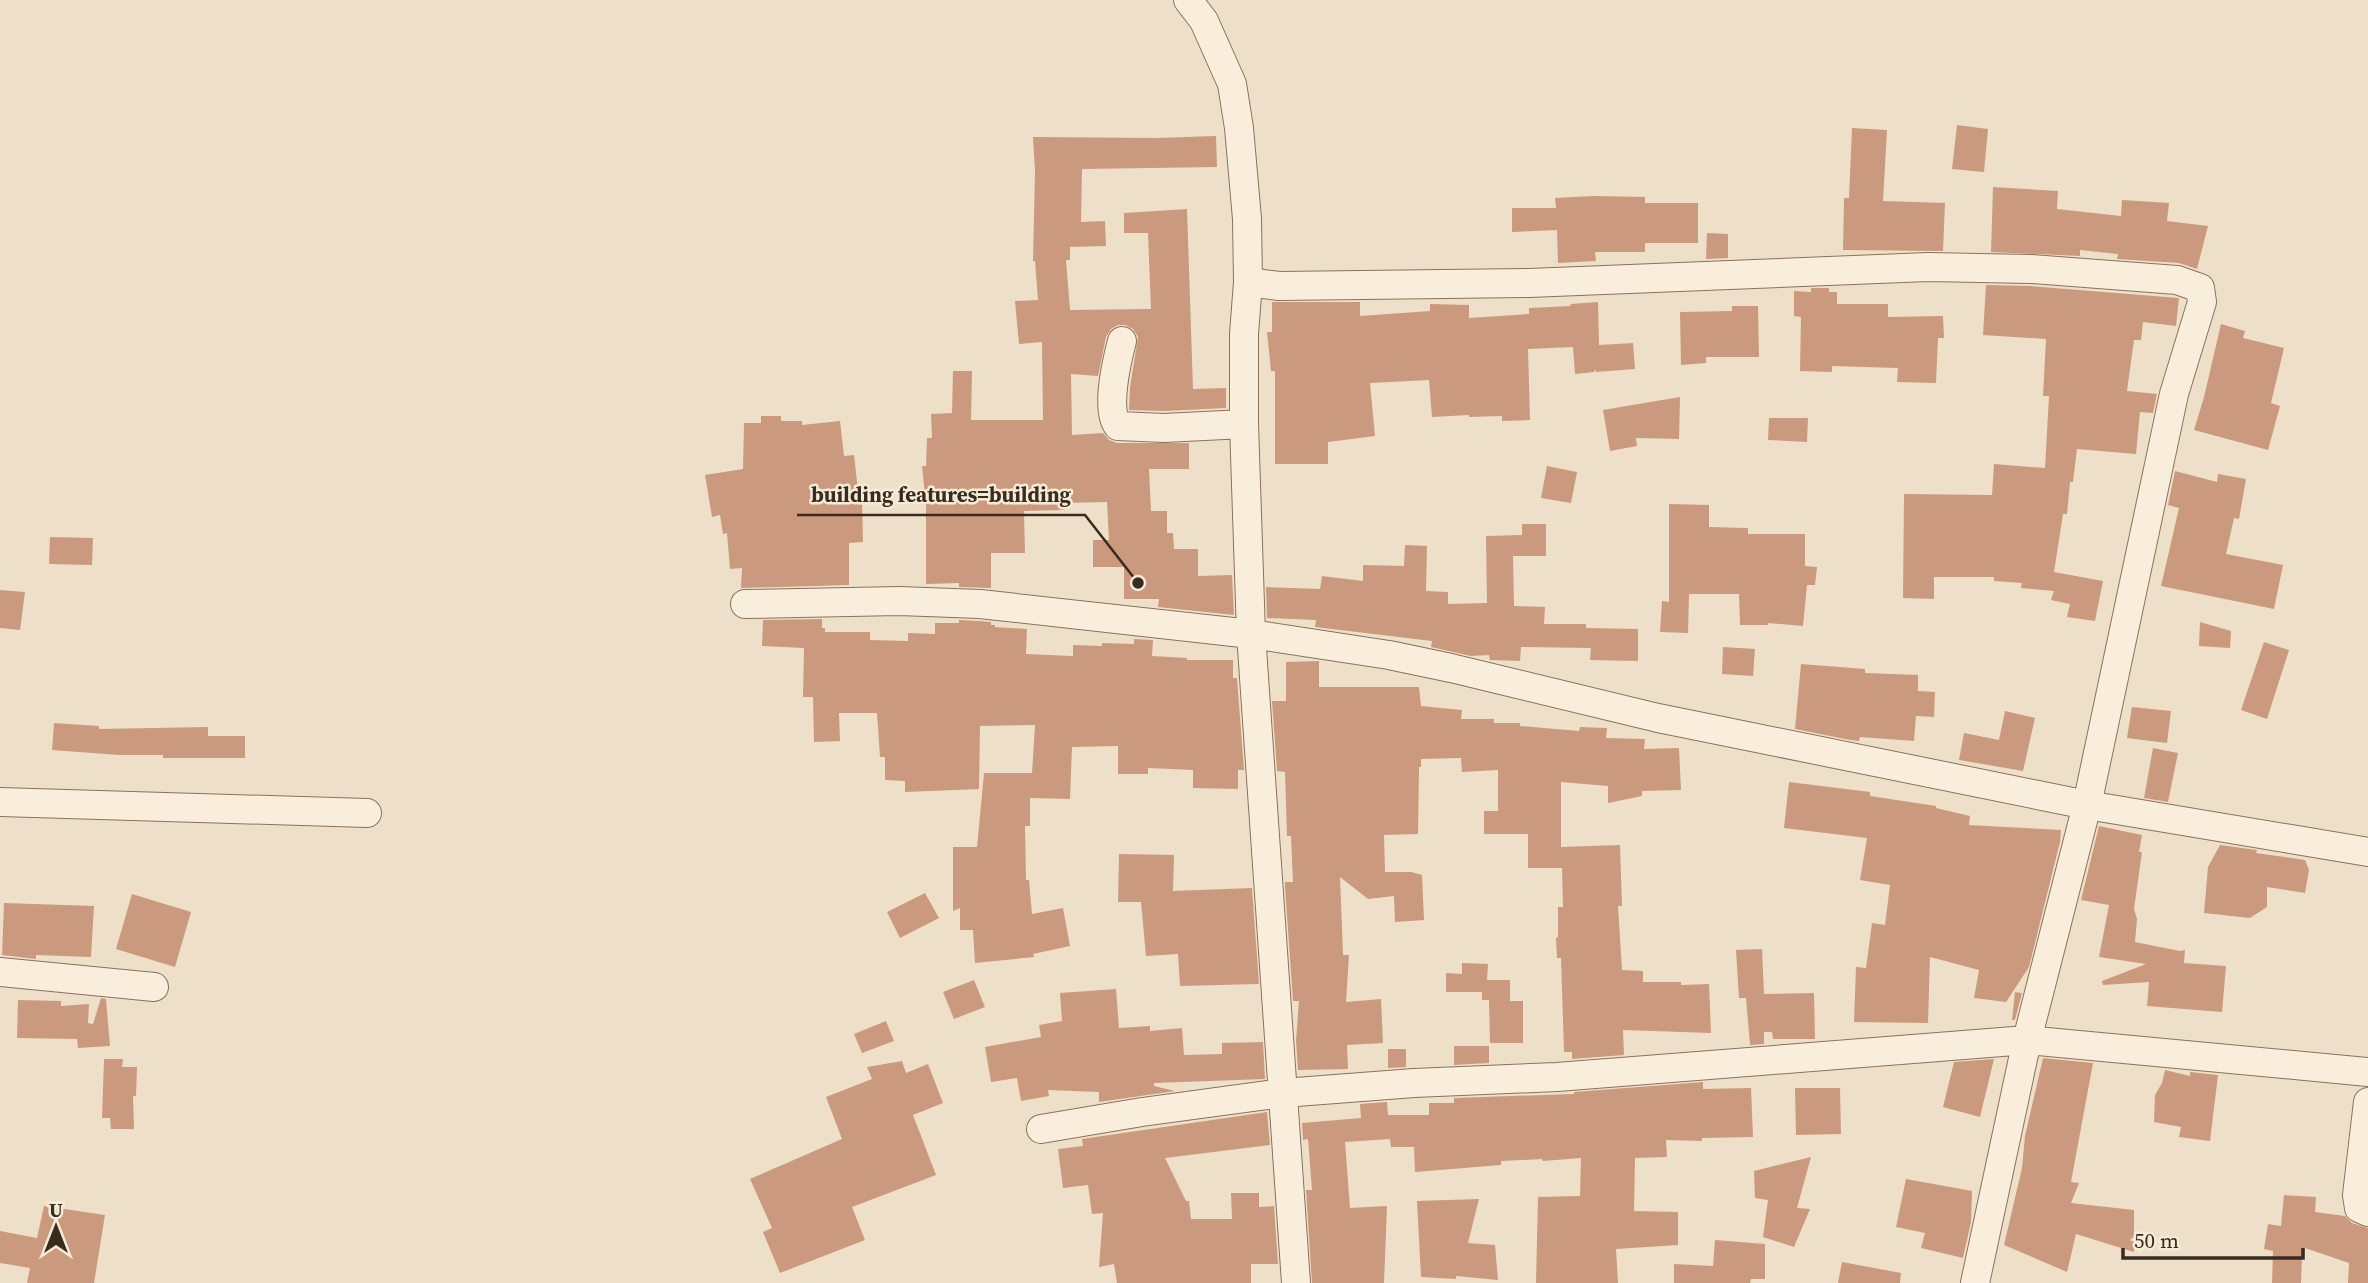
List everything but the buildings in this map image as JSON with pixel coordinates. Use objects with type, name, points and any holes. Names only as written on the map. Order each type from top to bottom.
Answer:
[{"type":"street","points":[[1188,0],[1203,21],[1231,84],[1239,128],[1245,193],[1248,282],[1244,334],[1244,424],[1251,634],[1296,1283]]},
{"type":"street","points":[[1248,282],[1279,286],[1529,283],[1928,267],[2031,269],[2177,279],[2200,288],[2202,302],[2174,394],[2087,805],[2028,1040],[1979,1283]]},
{"type":"street","points":[[1122,341],[1114,373],[1113,415],[1118,426],[1164,428],[1244,424]]},
{"type":"street","points":[[745,604],[899,601],[980,604],[1251,634],[1389,655],[1681,723],[2087,805],[2368,852]]},
{"type":"street","points":[[0,802],[367,813]]},
{"type":"street","points":[[0,972],[154,987]]},
{"type":"street","points":[[1041,1129],[1283,1093],[1414,1083],[1557,1077],[2028,1040],[2368,1072]]},
{"type":"street","points":[[2368,1102],[2357,1195],[2359,1208],[2368,1212]]},
{"type":"place","name":"building features=building","points":[[1138,583]]}]
